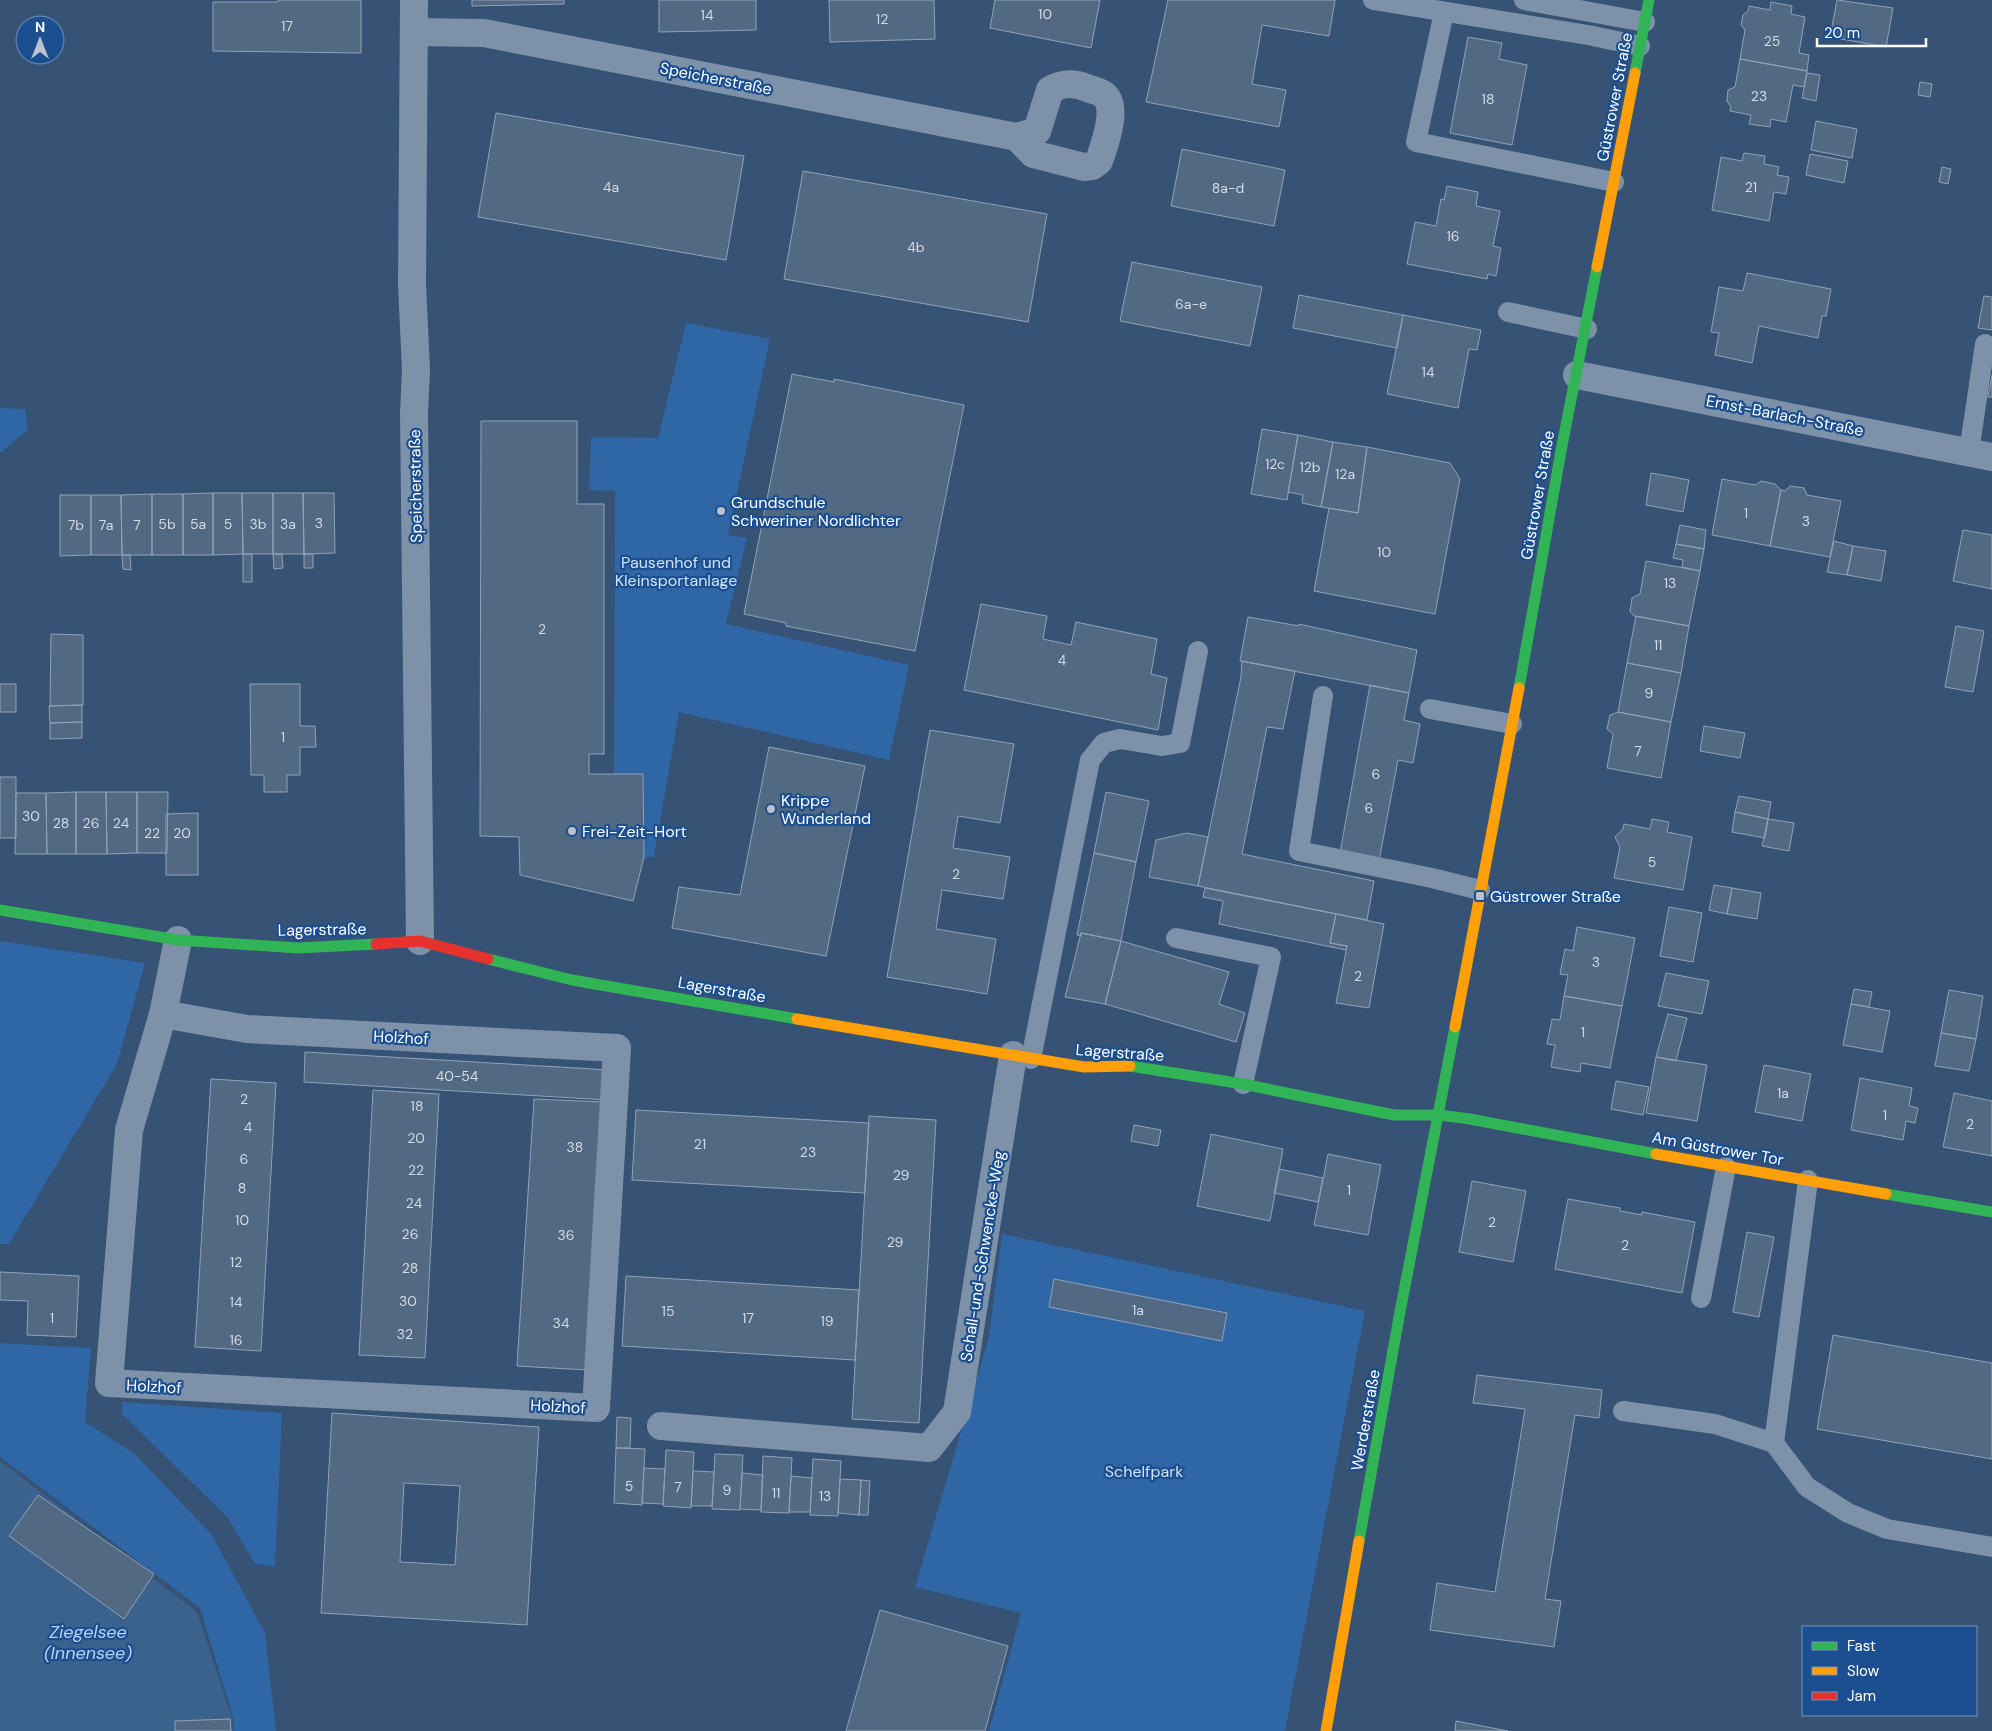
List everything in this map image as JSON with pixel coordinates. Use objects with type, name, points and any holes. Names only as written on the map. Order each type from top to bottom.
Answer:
[{"type":"street","name":"Speicherstraße","points":[[414,0],[412,285],[416,370],[414,413],[420,941]]},
{"type":"street","name":"Güstrower Straße","points":[[1440,1115],[1561,451],[1649,0]]},
{"type":"street","name":"Speicherstraße","points":[[414,32],[484,33],[1018,137]]},
{"type":"street","name":"Ernst-Barlach-Straße","points":[[1577,375],[1980,454]]},
{"type":"street","name":"Lagerstraße","points":[[0,910],[178,940],[298,948],[420,941],[572,980],[1022,1057],[1084,1067],[1140,1066],[1243,1084],[1394,1115],[1440,1115]]},
{"type":"street","name":"Holzhof","points":[[163,1014],[247,1029],[617,1048],[596,1408],[109,1383],[129,1130],[163,1014],[178,940]]},
{"type":"street","name":"Schall-und-Schwencke-Weg","points":[[660,1426],[929,1448],[958,1412],[1022,1057]]},
{"type":"street","name":"Am Güstrower Tor","points":[[1440,1115],[1726,1167],[1992,1212]]},
{"type":"street","name":"Werderstraße","points":[[1326,1731],[1399,1316],[1440,1115]]},
{"type":"lane","points":[[1373,0],[1588,35],[1640,46]]},
{"type":"lane","points":[[1524,0],[1645,22]]},
{"type":"lane","points":[[1444,12],[1416,142],[1614,182]]},
{"type":"lane","points":[[1508,312],[1586,328]]},
{"type":"lane","points":[[1980,454],[1985,344]]},
{"type":"lane","points":[[1022,1057],[1090,760],[1104,743],[1120,739],[1162,746],[1180,743],[1198,651]]},
{"type":"lane","points":[[1323,696],[1299,851],[1432,878],[1480,890]]},
{"type":"lane","points":[[1430,708],[1512,724]]},
{"type":"lane","points":[[1176,938],[1271,957],[1243,1084]]},
{"type":"lane","points":[[1701,1298],[1726,1167]]},
{"type":"lane","points":[[1774,1443],[1808,1180]]},
{"type":"lane","points":[[1623,1411],[1715,1424],[1774,1443],[1807,1487],[1848,1514],[1887,1529],[1992,1547]]},
{"type":"green space","name":"Pausenhof und Kleinsportanlage","points":[[686,323],[770,339],[728,535],[747,538],[726,624],[909,665],[889,760],[679,712],[654,857],[644,857],[643,774],[614,774],[615,491],[589,490],[591,437],[658,438]]},
{"type":"green space","points":[[0,408],[25,409],[28,430],[0,453]]},
{"type":"green space","points":[[0,941],[145,963],[117,1064],[9,1244],[0,1244]]},
{"type":"green space","name":"Schelfpark","points":[[1002,1234],[1365,1311],[1285,1731],[989,1731],[1021,1613],[915,1587],[989,1337]]},
{"type":"green space","points":[[0,1343],[91,1348],[85,1422],[135,1454],[212,1535],[265,1633],[276,1731],[234,1731],[233,1717],[200,1608],[0,1457]]},
{"type":"green space","points":[[122,1402],[282,1413],[275,1566],[255,1564],[228,1518],[121,1413]]},
{"type":"water","name":"Ziegelsee (Innensee)","points":[[0,1461],[197,1612],[232,1718],[233,1731],[0,1731]]},
{"type":"building","points":[[278,0],[361,0],[361,53],[213,51],[213,2],[278,2]]},
{"type":"building","points":[[472,0],[564,0],[564,4],[472,6]]},
{"type":"building","points":[[659,0],[756,0],[756,30],[659,32]]},
{"type":"building","points":[[829,0],[934,0],[935,39],[830,42]]},
{"type":"building","points":[[995,0],[1100,0],[1091,48],[990,28]]},
{"type":"building","points":[[1168,0],[1335,0],[1329,36],[1262,25],[1252,84],[1286,90],[1279,127],[1146,102]]},
{"type":"building","points":[[1837,0],[1893,8],[1886,47],[1830,37]]},
{"type":"building","points":[[1771,2],[1792,6],[1791,14],[1805,17],[1799,53],[1809,55],[1807,71],[1740,59],[1745,30],[1741,25],[1743,15],[1748,11],[1749,6],[1770,10]]},
{"type":"building","points":[[1468,37],[1502,43],[1499,59],[1527,65],[1512,145],[1450,133]]},
{"type":"building","points":[[1740,59],[1807,71],[1804,87],[1793,85],[1786,122],[1771,119],[1770,127],[1749,124],[1751,115],[1730,111],[1731,107],[1727,101],[1728,90],[1735,87]]},
{"type":"building","points":[[1807,73],[1820,75],[1816,101],[1802,98]]},
{"type":"building","points":[[1920,82],[1932,84],[1930,97],[1918,95]]},
{"type":"building","points":[[496,113],[744,156],[726,260],[478,217]]},
{"type":"building","points":[[1816,121],[1857,129],[1852,158],[1811,150]]},
{"type":"building","points":[[1182,149],[1285,170],[1274,226],[1171,206]]},
{"type":"building","points":[[1744,153],[1765,156],[1764,164],[1779,167],[1777,175],[1789,177],[1786,194],[1774,192],[1769,221],[1712,210],[1721,157],[1742,161]]},
{"type":"building","points":[[1810,154],[1848,161],[1844,183],[1806,175]]},
{"type":"building","points":[[1942,167],[1951,169],[1948,184],[1939,182]]},
{"type":"building","points":[[803,171],[1047,214],[1028,322],[784,279]]},
{"type":"building","points":[[1447,186],[1478,192],[1476,206],[1500,211],[1493,246],[1501,248],[1496,276],[1488,274],[1487,279],[1407,264],[1415,222],[1436,226],[1441,199],[1444,200]]},
{"type":"building","points":[[1132,262],[1262,287],[1250,346],[1120,321]]},
{"type":"building","points":[[1747,273],[1831,289],[1826,316],[1822,316],[1818,338],[1759,326],[1752,363],[1715,355],[1719,333],[1711,332],[1719,287],[1743,291]]},
{"type":"building","points":[[1299,295],[1403,315],[1397,348],[1293,328]]},
{"type":"building","points":[[1984,296],[1992,297],[1992,330],[1978,328]]},
{"type":"building","points":[[1403,315],[1481,330],[1477,350],[1469,349],[1458,408],[1387,394]]},
{"type":"building","points":[[792,374],[834,382],[834,379],[964,405],[915,651],[786,626],[786,623],[744,614]]},
{"type":"building","points":[[1992,375],[1992,397],[1988,397]]},
{"type":"building","points":[[481,421],[577,421],[577,504],[604,504],[604,754],[589,754],[589,774],[643,774],[644,857],[633,901],[520,875],[519,837],[480,836]]},
{"type":"building","points":[[1262,429],[1298,435],[1287,500],[1251,494]]},
{"type":"building","points":[[1298,435],[1333,442],[1321,507],[1302,503],[1303,495],[1288,492]]},
{"type":"building","points":[[1333,442],[1367,447],[1358,513],[1321,507]]},
{"type":"building","points":[[1367,447],[1450,463],[1460,479],[1435,614],[1314,591],[1329,508],[1358,513]]},
{"type":"building","points":[[1651,473],[1689,480],[1683,512],[1646,505]]},
{"type":"building","points":[[1722,479],[1755,485],[1761,481],[1775,484],[1781,490],[1770,546],[1712,535]]},
{"type":"building","points":[[1790,486],[1804,488],[1807,495],[1841,501],[1830,557],[1770,546],[1781,490],[1785,491]]},
{"type":"building","points":[[213,493],[242,493],[243,554],[213,555]]},
{"type":"building","points":[[213,493],[213,555],[183,555],[183,494]]},
{"type":"building","points":[[242,493],[273,493],[273,554],[243,554]]},
{"type":"building","points":[[273,493],[303,493],[304,554],[273,554]]},
{"type":"building","points":[[303,493],[334,493],[335,553],[304,554]]},
{"type":"building","points":[[152,494],[183,494],[183,555],[152,555]]},
{"type":"building","points":[[152,494],[152,555],[122,555],[121,495]]},
{"type":"building","points":[[60,495],[91,495],[91,555],[60,556]]},
{"type":"building","points":[[91,495],[121,495],[122,555],[91,555]]},
{"type":"building","points":[[1680,525],[1706,530],[1704,549],[1676,544]]},
{"type":"building","points":[[1963,530],[1992,535],[1992,589],[1953,581]]},
{"type":"building","points":[[1834,541],[1853,546],[1847,575],[1827,572]]},
{"type":"building","points":[[1676,544],[1704,549],[1700,571],[1682,567],[1683,560],[1673,558]]},
{"type":"building","points":[[1853,546],[1886,551],[1881,581],[1847,575]]},
{"type":"building","points":[[243,554],[252,554],[252,582],[243,582]]},
{"type":"building","points":[[273,554],[282,554],[283,568],[274,569]]},
{"type":"building","points":[[304,554],[313,554],[313,568],[304,568]]},
{"type":"building","points":[[122,555],[130,555],[131,570],[123,569]]},
{"type":"building","points":[[1646,561],[1700,571],[1689,626],[1634,616],[1630,611],[1632,598],[1640,594]]},
{"type":"building","points":[[981,604],[1047,616],[1043,639],[1071,645],[1076,622],[1157,639],[1151,674],[1167,678],[1158,730],[964,690]]},
{"type":"building","points":[[1636,616],[1689,626],[1681,673],[1627,663]]},
{"type":"building","points":[[1248,617],[1299,626],[1299,624],[1417,650],[1409,693],[1240,661]]},
{"type":"building","points":[[1956,626],[1984,631],[1973,692],[1945,687]]},
{"type":"building","points":[[51,634],[83,635],[83,705],[50,706]]},
{"type":"building","points":[[1242,661],[1295,671],[1283,729],[1267,727],[1242,854],[1374,881],[1367,920],[1198,886],[1241,677]]},
{"type":"building","points":[[1627,663],[1681,673],[1671,722],[1618,712]]},
{"type":"building","points":[[0,684],[16,684],[16,712],[0,712]]},
{"type":"building","points":[[250,684],[300,684],[300,726],[315,726],[316,747],[300,747],[300,775],[287,775],[287,792],[264,792],[264,775],[251,775]]},
{"type":"building","points":[[1370,685],[1409,693],[1404,720],[1420,724],[1413,763],[1398,760],[1379,861],[1340,853]]},
{"type":"building","points":[[82,705],[82,722],[50,723],[49,706]]},
{"type":"building","points":[[1618,712],[1671,722],[1661,778],[1607,768],[1613,734],[1607,729],[1610,715]]},
{"type":"building","points":[[82,722],[82,738],[50,739],[50,723]]},
{"type":"building","points":[[1704,726],[1745,733],[1740,758],[1700,751]]},
{"type":"building","points":[[930,730],[1014,744],[1000,823],[958,816],[953,848],[1010,857],[1003,899],[942,890],[936,929],[996,939],[987,994],[887,977]]},
{"type":"building","points":[[769,747],[865,766],[826,956],[672,928],[679,887],[740,895]]},
{"type":"building","points":[[0,777],[16,777],[16,838],[0,838]]},
{"type":"building","points":[[76,792],[106,792],[107,854],[76,854]]},
{"type":"building","points":[[76,792],[76,854],[47,854],[46,793]]},
{"type":"building","points":[[106,792],[137,792],[137,853],[107,854]]},
{"type":"building","points":[[137,792],[168,792],[167,853],[137,853]]},
{"type":"building","points":[[1106,792],[1149,801],[1136,862],[1094,853]]},
{"type":"building","points":[[16,793],[46,793],[47,854],[15,854]]},
{"type":"building","points":[[1739,796],[1771,802],[1768,819],[1735,812]]},
{"type":"building","points":[[1735,812],[1768,819],[1765,838],[1732,832]]},
{"type":"building","points":[[198,813],[198,875],[166,875],[166,814]]},
{"type":"building","points":[[1652,819],[1669,822],[1667,832],[1692,837],[1683,890],[1614,878],[1620,847],[1615,837],[1623,829],[1624,824],[1650,829]]},
{"type":"building","points":[[1768,819],[1794,823],[1789,851],[1762,846]]},
{"type":"building","points":[[1187,833],[1208,837],[1198,886],[1149,877],[1156,840]]},
{"type":"building","points":[[1094,853],[1136,862],[1121,941],[1081,933],[1081,936],[1077,935]]},
{"type":"building","points":[[1714,885],[1732,888],[1727,914],[1709,910]]},
{"type":"building","points":[[1205,888],[1336,914],[1330,943],[1347,946],[1346,950],[1219,924],[1223,901],[1203,897]]},
{"type":"building","points":[[1732,888],[1761,893],[1757,919],[1727,914]]},
{"type":"building","points":[[1669,907],[1702,913],[1693,962],[1660,956]]},
{"type":"building","points":[[1336,914],[1384,924],[1369,1008],[1336,1003],[1347,946],[1330,943]]},
{"type":"building","points":[[1577,927],[1635,938],[1622,1006],[1564,996],[1568,975],[1560,974],[1565,949],[1573,951]]},
{"type":"building","points":[[1081,933],[1121,941],[1105,1004],[1065,997]]},
{"type":"building","points":[[1121,941],[1229,972],[1219,1004],[1245,1013],[1236,1042],[1105,1004]]},
{"type":"building","points":[[1666,973],[1709,981],[1702,1014],[1658,1006]]},
{"type":"building","points":[[1854,989],[1872,992],[1869,1007],[1851,1004]]},
{"type":"building","points":[[1949,990],[1983,996],[1976,1039],[1941,1033]]},
{"type":"building","points":[[1564,996],[1622,1006],[1610,1068],[1581,1063],[1580,1072],[1551,1067],[1555,1045],[1547,1044],[1552,1019],[1560,1020]]},
{"type":"building","points":[[1851,1004],[1890,1011],[1882,1052],[1843,1045]]},
{"type":"building","points":[[1668,1014],[1687,1018],[1676,1061],[1656,1057]]},
{"type":"building","points":[[1941,1033],[1976,1039],[1969,1071],[1935,1066]]},
{"type":"building","points":[[305,1052],[610,1070],[608,1100],[304,1082]]},
{"type":"building","points":[[1656,1057],[1707,1065],[1697,1121],[1646,1113]]},
{"type":"building","points":[[1764,1065],[1811,1074],[1802,1121],[1755,1112]]},
{"type":"building","points":[[1860,1078],[1912,1088],[1909,1106],[1918,1108],[1915,1123],[1906,1121],[1903,1140],[1851,1130]]},
{"type":"building","points":[[211,1079],[276,1083],[261,1351],[195,1347]]},
{"type":"building","points":[[1616,1081],[1649,1087],[1643,1115],[1611,1109]]},
{"type":"building","points":[[373,1090],[439,1094],[425,1358],[359,1355]]},
{"type":"building","points":[[1954,1093],[1992,1101],[1992,1156],[1943,1147]]},
{"type":"building","points":[[534,1099],[603,1102],[587,1370],[517,1366]]},
{"type":"building","points":[[636,1110],[869,1123],[865,1193],[632,1180]]},
{"type":"building","points":[[869,1116],[936,1120],[919,1423],[852,1419]]},
{"type":"building","points":[[1134,1125],[1161,1130],[1158,1146],[1131,1141]]},
{"type":"building","points":[[1211,1134],[1283,1149],[1270,1221],[1197,1206]]},
{"type":"building","points":[[1328,1154],[1381,1165],[1368,1235],[1314,1225]]},
{"type":"building","points":[[1279,1169],[1323,1178],[1318,1202],[1274,1193]]},
{"type":"building","points":[[1472,1181],[1526,1191],[1513,1262],[1459,1252]]},
{"type":"building","points":[[1568,1199],[1620,1208],[1620,1211],[1642,1215],[1642,1212],[1695,1222],[1682,1293],[1555,1269]]},
{"type":"building","points":[[1747,1232],[1774,1237],[1759,1317],[1733,1312]]},
{"type":"building","points":[[0,1272],[79,1276],[76,1337],[27,1335],[28,1301],[0,1300]]},
{"type":"building","points":[[626,1276],[859,1290],[855,1360],[622,1346]]},
{"type":"building","points":[[1054,1279],[1227,1313],[1222,1341],[1049,1307]]},
{"type":"building","points":[[1833,1335],[1992,1363],[1992,1459],[1817,1429]]},
{"type":"building","points":[[1477,1375],[1602,1390],[1599,1418],[1575,1415],[1545,1599],[1561,1601],[1554,1647],[1430,1630],[1437,1583],[1495,1592],[1525,1409],[1473,1403]]},
{"type":"building","points":[[332,1413],[539,1427],[527,1625],[321,1613]],"holes":[[[404,1483],[460,1486],[455,1565],[400,1562]]]},
{"type":"building","points":[[617,1417],[631,1418],[630,1448],[616,1448]]},
{"type":"building","points":[[616,1448],[645,1449],[642,1505],[614,1503]]},
{"type":"building","points":[[666,1450],[694,1452],[691,1508],[663,1506]]},
{"type":"building","points":[[715,1454],[743,1455],[740,1510],[712,1509]]},
{"type":"building","points":[[763,1456],[792,1458],[789,1513],[761,1512]]},
{"type":"building","points":[[813,1459],[841,1461],[838,1516],[810,1515]]},
{"type":"building","points":[[644,1468],[665,1469],[663,1504],[642,1503]]},
{"type":"building","points":[[693,1471],[714,1472],[712,1506],[691,1506]]},
{"type":"building","points":[[742,1473],[763,1475],[761,1510],[740,1509]]},
{"type":"building","points":[[791,1476],[812,1478],[810,1512],[789,1512]]},
{"type":"building","points":[[840,1479],[861,1480],[859,1515],[838,1513]]},
{"type":"building","points":[[861,1480],[870,1481],[868,1515],[859,1515]]},
{"type":"building","points":[[38,1495],[154,1574],[124,1619],[9,1536]]},
{"type":"building","points":[[880,1610],[1008,1646],[985,1731],[846,1731]]},
{"type":"building","points":[[230,1719],[231,1731],[175,1731],[175,1721]]},
{"type":"building","points":[[1456,1721],[1508,1731],[1455,1731]]},
{"type":"traffic: fast","points":[[1635,73],[1649,0]]},
{"type":"traffic: fast","points":[[1519,688],[1561,451],[1597,267]]},
{"type":"traffic: fast","points":[[0,910],[178,940],[298,948],[376,944]]},
{"type":"traffic: fast","points":[[488,959],[572,980],[797,1019]]},
{"type":"traffic: fast","points":[[1359,1541],[1399,1317],[1455,1027]]},
{"type":"traffic: fast","points":[[1130,1066],[1243,1084],[1394,1115],[1439,1115],[1470,1119],[1656,1154]]},
{"type":"traffic: fast","points":[[1886,1194],[1992,1212]]},
{"type":"traffic: slow","points":[[1597,267],[1635,73]]},
{"type":"traffic: slow","points":[[1455,1027],[1519,688]]},
{"type":"traffic: slow","points":[[797,1019],[1084,1067],[1130,1066]]},
{"type":"traffic: slow","points":[[1656,1154],[1886,1194]]},
{"type":"traffic: slow","points":[[1326,1731],[1359,1541]]},
{"type":"traffic: jam","points":[[376,944],[420,941],[488,959]]},
{"type":"place","name":"Grundschule Schweriner Nordlichter","points":[[721,511]]},
{"type":"place","name":"Krippe Wunderland","points":[[771,809]]},
{"type":"place","name":"Frei-Zeit-Hort","points":[[572,831]]},
{"type":"place","name":"Güstrower Straße","points":[[1480,896]]}]
